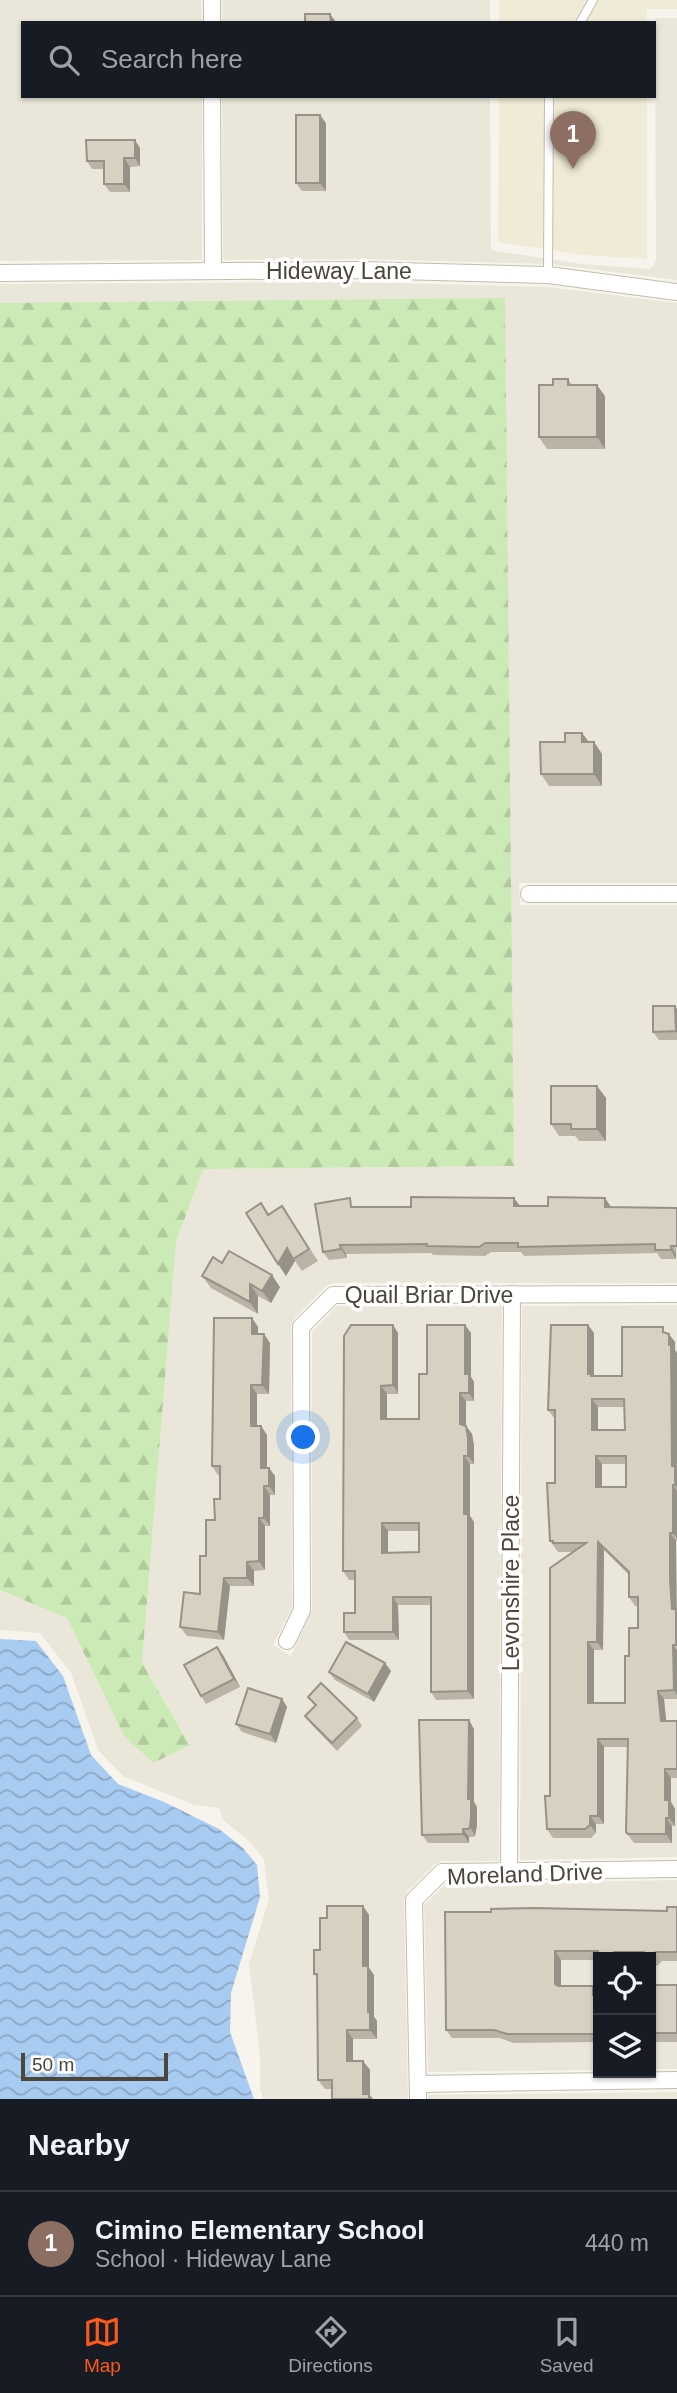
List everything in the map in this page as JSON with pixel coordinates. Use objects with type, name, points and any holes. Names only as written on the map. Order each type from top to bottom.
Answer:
[{"type":"street","points":[[212,0],[212,21]]},
{"type":"street","points":[[212,98],[213,271]]},
{"type":"street","name":"Hideway Lane","points":[[0,273],[360,270],[548,275],[677,292]]},
{"type":"street","points":[[529,894],[677,894]]},
{"type":"street","name":"Levonshire Place","points":[[509,1872],[512,1294]]},
{"type":"street","name":"Quail Briar Drive","points":[[287,1641],[302,1611],[301,1327],[333,1295],[677,1294]]},
{"type":"street","name":"Moreland Drive","points":[[418,2091],[414,1900],[442,1872],[677,1869]]},
{"type":"street","points":[[418,2091],[677,2080]]},
{"type":"lane","points":[[581,21],[593,0]]},
{"type":"lane","points":[[548,275],[549,98]]},
{"type":"shaded area","points":[[0,0],[201,0],[202,21],[21,21],[21,98],[202,98],[202,260],[0,261]]},
{"type":"shaded area","points":[[222,0],[490,0],[490,21],[222,21]]},
{"type":"shaded area","points":[[499,0],[677,0],[677,9],[647,9],[647,21],[499,21]]},
{"type":"shaded area","points":[[655,18],[677,18],[677,280],[549,264],[361,259],[223,260],[222,98],[490,98],[491,248],[495,251],[582,264],[650,269],[656,259]]},
{"type":"shaded area","points":[[499,98],[647,98],[647,259],[582,255],[498,242]]},
{"type":"shaded area","points":[[361,282],[548,287],[677,303],[677,883],[519,883],[520,905],[677,905],[677,1283],[333,1283],[326,1286],[295,1318],[291,1327],[292,1608],[273,1645],[291,1656],[312,1610],[312,1332],[337,1306],[502,1306],[499,1861],[442,1861],[435,1864],[407,1892],[404,1900],[408,2099],[263,2099],[249,1964],[269,1899],[264,1859],[250,1842],[223,1820],[219,1808],[194,1805],[123,1776],[98,1750],[71,1673],[40,1633],[0,1630],[0,1590],[67,1618],[124,1736],[153,1763],[190,1744],[142,1663],[176,1242],[203,1169],[514,1166],[0,303],[0,284]]},
{"type":"shaded area","points":[[677,1305],[677,1857],[520,1860],[522,1306]]},
{"type":"shaded area","points":[[677,1880],[677,2069],[656,2069],[656,1952],[593,1952],[593,2070],[428,2072],[424,1905],[446,1884]]},
{"type":"shaded area","points":[[677,2092],[677,2099],[428,2099],[428,2095]]},
{"type":"green space","points":[[505,298],[514,1166],[203,1169],[176,1242],[142,1663],[190,1745],[153,1763],[124,1736],[67,1618],[0,1590],[0,303]]},
{"type":"water","points":[[0,1639],[36,1641],[63,1676],[91,1755],[118,1784],[164,1802],[219,1829],[243,1848],[257,1865],[260,1897],[231,1993],[230,2032],[254,2099],[0,2099]]},
{"type":"building","points":[[305,14],[330,14],[331,21],[305,21]]},
{"type":"building","points":[[296,115],[320,115],[320,183],[296,183]]},
{"type":"building","points":[[86,140],[135,140],[135,158],[124,158],[124,184],[104,184],[104,161],[87,161]]},
{"type":"building","points":[[553,379],[568,379],[568,385],[597,385],[597,437],[539,437],[539,385],[553,385]]},
{"type":"building","points":[[565,733],[582,733],[582,742],[594,742],[594,774],[541,774],[540,742],[565,742]]},
{"type":"building","points":[[653,1006],[675,1006],[676,1031],[653,1032]]},
{"type":"building","points":[[551,1086],[597,1086],[597,1129],[571,1129],[571,1124],[551,1124]]},
{"type":"building","points":[[411,1197],[514,1198],[514,1206],[548,1206],[548,1197],[605,1198],[605,1207],[677,1208],[677,1246],[671,1246],[671,1250],[655,1250],[655,1244],[518,1247],[518,1243],[485,1243],[479,1247],[427,1244],[340,1245],[341,1249],[323,1252],[315,1204],[350,1198],[351,1207],[411,1207]]},
{"type":"building","points":[[261,1203],[268,1215],[282,1206],[309,1249],[293,1259],[287,1248],[278,1264],[246,1213]]},
{"type":"building","points":[[229,1251],[272,1275],[262,1291],[250,1284],[250,1302],[202,1276],[213,1257],[222,1263]]},
{"type":"building","points":[[214,1318],[252,1318],[252,1334],[264,1334],[262,1385],[251,1385],[251,1426],[261,1426],[261,1468],[269,1468],[269,1486],[264,1486],[264,1518],[259,1518],[259,1561],[247,1562],[247,1578],[224,1578],[218,1632],[180,1627],[184,1592],[200,1594],[200,1556],[206,1556],[206,1520],[215,1520],[214,1499],[220,1499],[220,1466],[212,1466]]},
{"type":"building","points":[[351,1325],[393,1325],[393,1385],[381,1386],[381,1419],[419,1419],[419,1374],[427,1374],[427,1325],[465,1325],[465,1374],[469,1374],[469,1393],[460,1393],[460,1424],[466,1426],[468,1438],[468,1456],[464,1456],[464,1514],[468,1514],[468,1691],[431,1692],[431,1597],[393,1597],[393,1632],[344,1632],[344,1613],[355,1613],[355,1571],[343,1571],[344,1336]],"holes":[[[382,1523],[419,1523],[419,1552],[382,1553]]]},
{"type":"building","points":[[551,1325],[588,1325],[588,1374],[591,1376],[622,1376],[622,1327],[663,1327],[663,1332],[669,1334],[672,1466],[675,1466],[670,1579],[672,1609],[676,1609],[676,1645],[673,1645],[674,1690],[658,1691],[661,1721],[677,1721],[677,1769],[665,1769],[665,1800],[669,1800],[666,1834],[626,1832],[628,1739],[598,1739],[598,1816],[590,1816],[590,1825],[585,1829],[547,1829],[545,1796],[550,1796],[550,1568],[586,1543],[550,1541],[547,1483],[555,1483],[555,1410],[548,1410]],"holes":[[[592,1399],[624,1399],[625,1430],[592,1430]],[[596,1456],[626,1456],[626,1487],[596,1487]],[[598,1542],[629,1572],[629,1597],[638,1597],[638,1628],[629,1628],[629,1656],[625,1656],[625,1703],[588,1703],[588,1642],[597,1642]]]},
{"type":"building","points":[[346,1642],[385,1663],[368,1694],[329,1672]]},
{"type":"building","points":[[217,1647],[234,1679],[201,1696],[184,1665]]},
{"type":"building","points":[[321,1683],[357,1718],[332,1743],[305,1716],[316,1705],[308,1697]]},
{"type":"building","points":[[248,1688],[282,1699],[270,1734],[236,1724]]},
{"type":"building","points":[[419,1720],[469,1720],[468,1799],[471,1799],[471,1817],[470,1827],[463,1829],[463,1834],[422,1835]]},
{"type":"building","points":[[327,1906],[363,1906],[363,1966],[368,1966],[370,2030],[347,2030],[347,2061],[363,2061],[363,2094],[369,2094],[369,2099],[332,2099],[332,2080],[318,2080],[317,1974],[314,1974],[314,1950],[320,1950],[320,1918],[327,1918]]},
{"type":"building","points":[[667,1907],[677,1907],[677,1952],[555,1951],[555,1984],[593,1986],[593,2034],[507,2034],[494,2030],[446,2030],[445,1912],[534,1908],[667,1911]]},
{"type":"building","points":[[656,1985],[677,1985],[677,2033],[656,2033]]},
{"type":"place","name":"Cimino Elementary School","points":[[573,169]]}]
